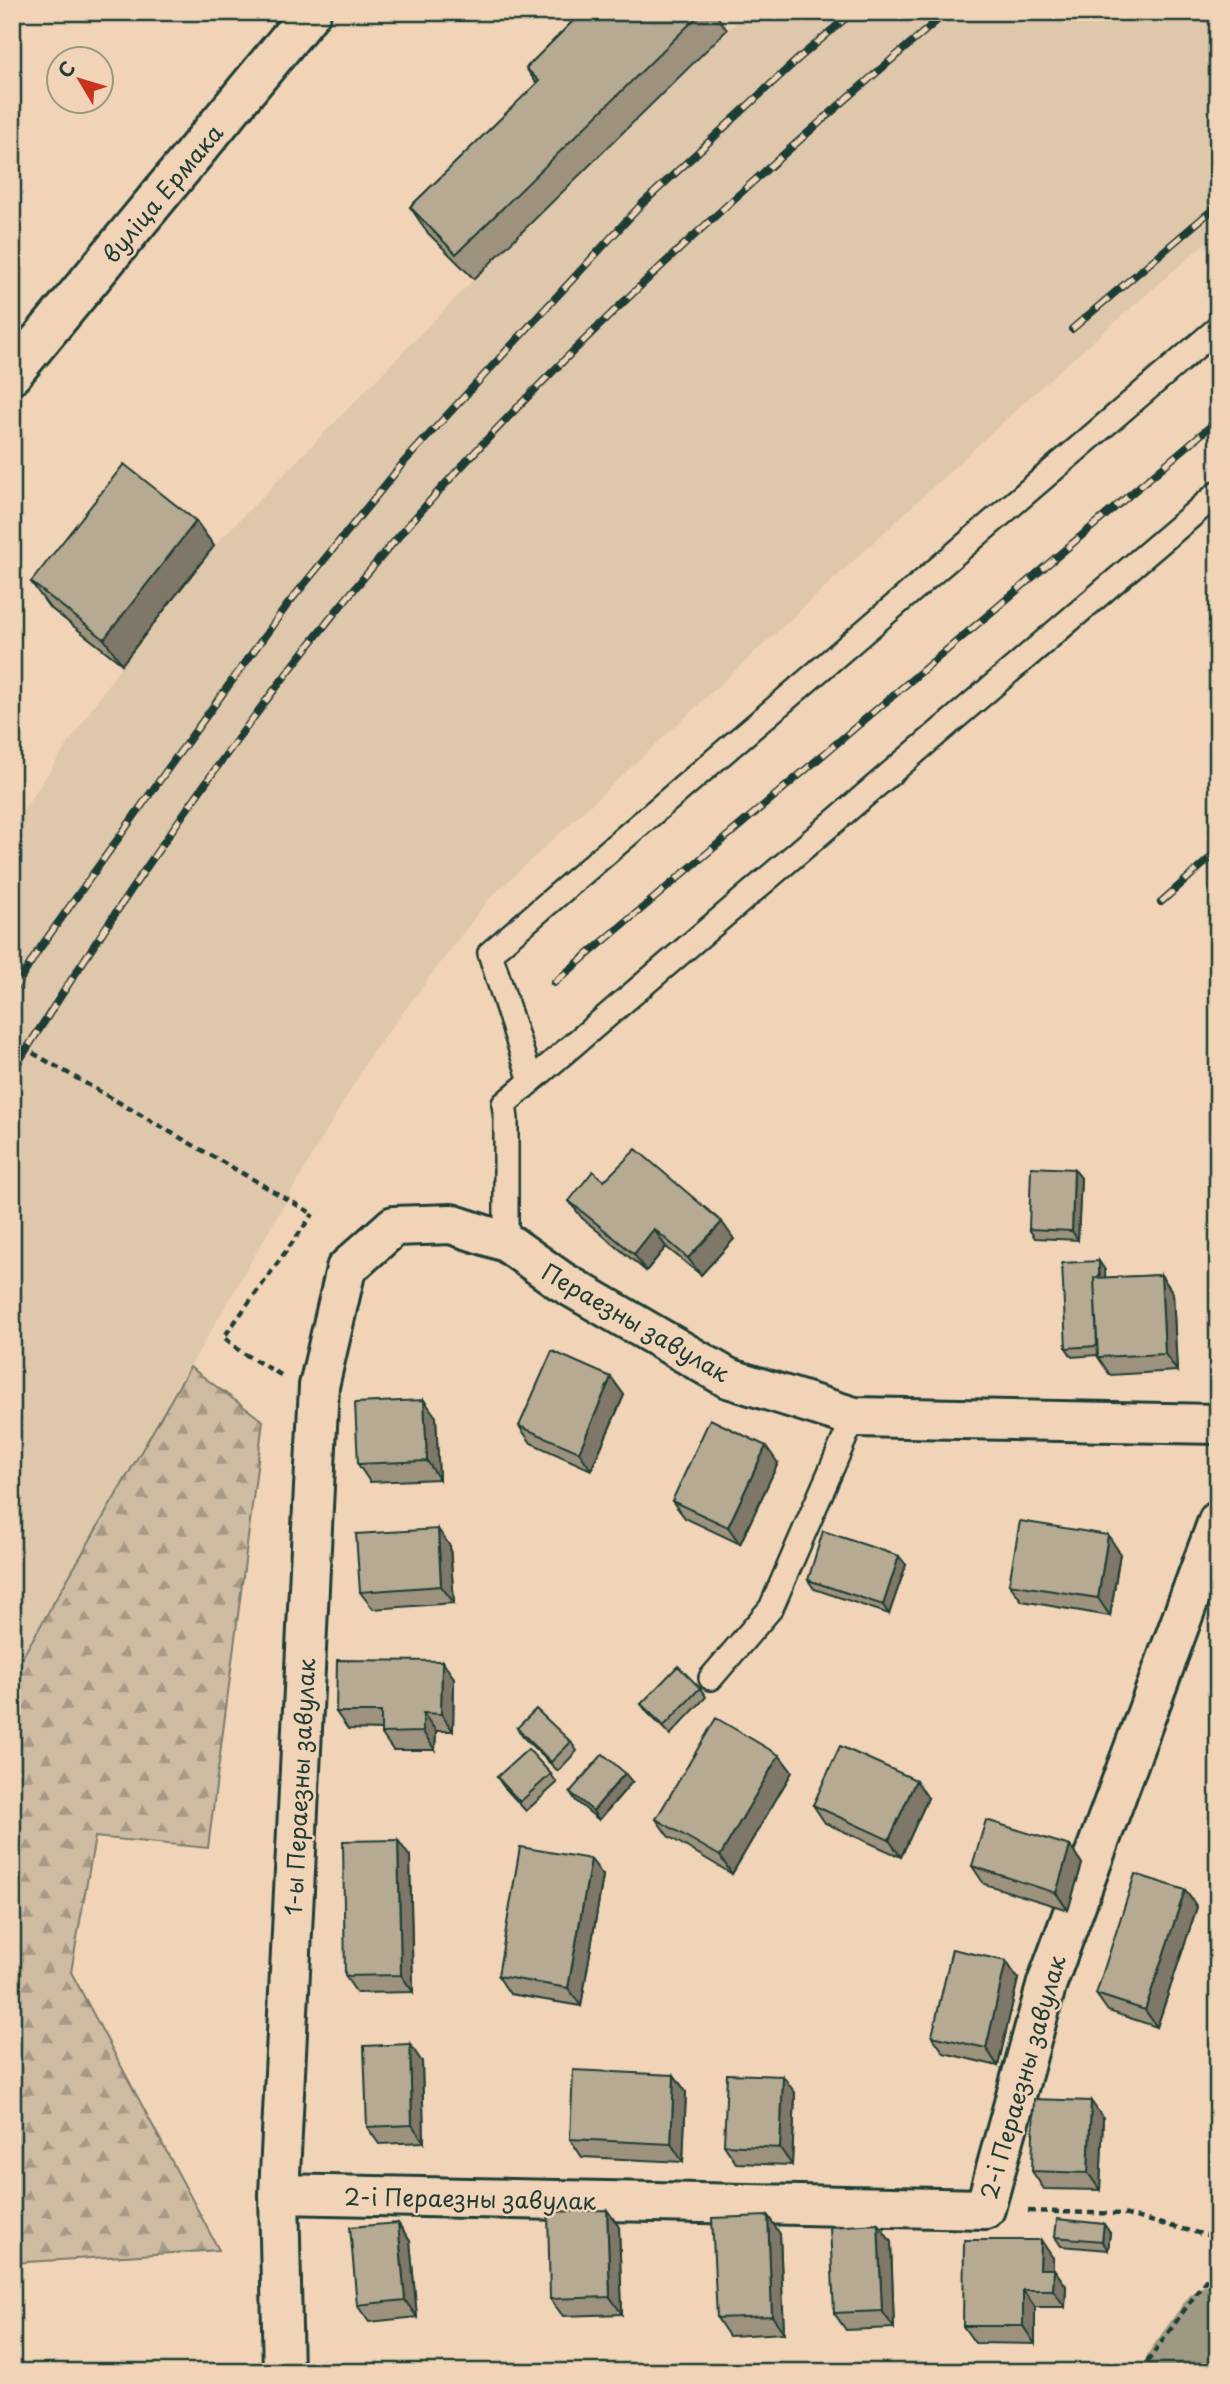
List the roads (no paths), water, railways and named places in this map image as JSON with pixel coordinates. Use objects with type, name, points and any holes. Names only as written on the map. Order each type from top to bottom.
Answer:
[{"type":"street","name":"вуліца Ермака","points":[[12,374],[311,12]]},
{"type":"street","name":"Пераезны завулак","points":[[394,1226],[451,1224],[506,1242],[561,1281],[728,1378],[854,1417],[1218,1424]]},
{"type":"street","name":"1-ы Пераезны завулак","points":[[283,2372],[278,2194],[319,1386],[346,1269],[394,1226]]},
{"type":"street","name":"2-і Пераезны завулак","points":[[278,2194],[985,2210],[1047,1983],[1218,1521]]},
{"type":"lane","points":[[531,1081],[490,953],[1218,328]]},
{"type":"lane","points":[[506,1242],[506,1119],[503,1104],[1218,493]]},
{"type":"lane","points":[[711,1678],[771,1608],[854,1417]]},
{"type":"waterway","points":[[1183,2372],[1218,2323]]},
{"type":"railway","points":[[12,993],[38,951],[288,604],[404,462],[642,204],[798,59],[853,12]]},
{"type":"railway","points":[[12,1072],[112,918],[217,767],[329,620],[388,549],[507,419],[628,298],[754,181],[947,12]]},
{"type":"railway","points":[[1072,329],[1218,205]]},
{"type":"railway","points":[[554,983],[1218,420]]},
{"type":"railway","points":[[1161,902],[1218,851]]}]
